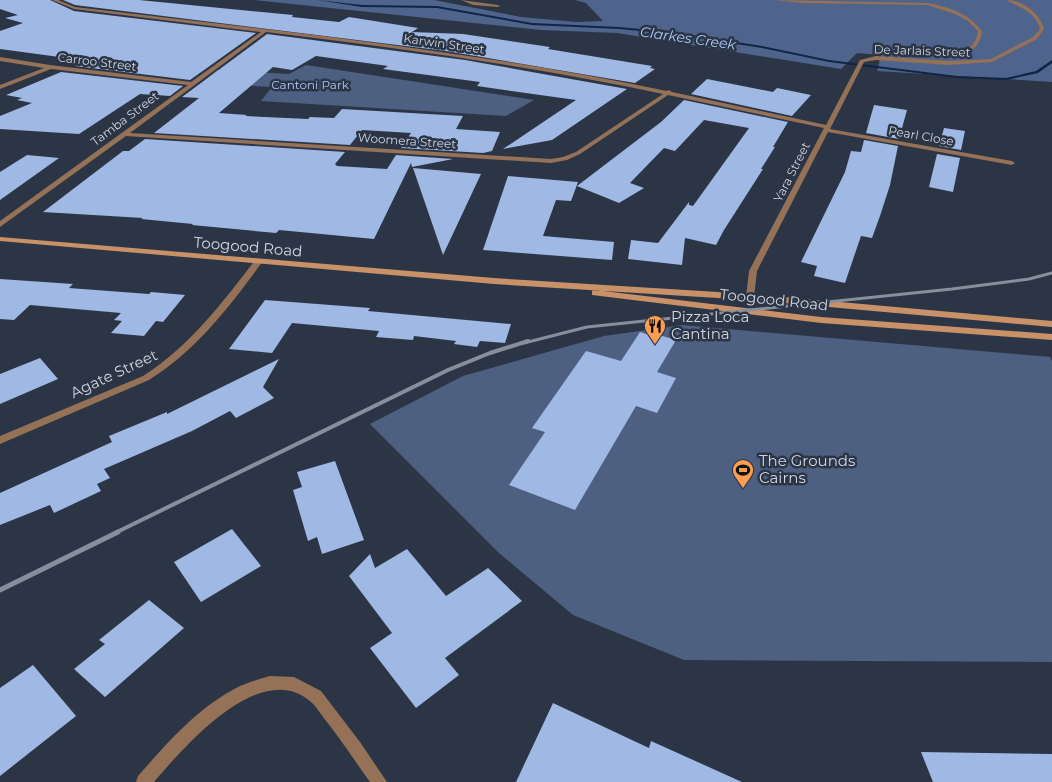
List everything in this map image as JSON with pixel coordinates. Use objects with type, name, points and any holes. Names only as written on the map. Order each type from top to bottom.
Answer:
[{"type":"street","name":"Karwin Street","points":[[54,0],[74,8],[264,31],[546,69],[669,92],[827,129]]},
{"type":"street","points":[[463,0],[473,4],[498,6]]},
{"type":"street","points":[[776,0],[927,4],[944,8],[971,20],[980,31],[974,47],[963,52],[938,55],[891,53],[876,58]]},
{"type":"street","name":"De Jarlais Street","points":[[863,61],[876,58],[965,63],[997,59],[1035,38],[1042,29],[1038,18],[1033,13],[1008,0]]},
{"type":"street","name":"Tamba Street","points":[[0,225],[264,31]]},
{"type":"street","name":"Carroo Street","points":[[0,59],[192,84]]},
{"type":"street","name":"Yara Street","points":[[750,297],[753,271],[863,61]]},
{"type":"street","points":[[0,88],[50,67]]},
{"type":"street","name":"Woomera Street","points":[[124,134],[551,161],[578,153],[669,92]]},
{"type":"street","name":"Pearl Close","points":[[827,129],[1012,163]]},
{"type":"street","name":"Toogood Road","points":[[0,239],[494,281],[750,297],[1052,324]]},
{"type":"street","name":"Agate Street","points":[[0,440],[146,378],[167,367],[197,338],[258,261]]},
{"type":"street","name":"Toogood Road","points":[[494,281],[855,323],[1052,337]]},
{"type":"street","points":[[750,297],[751,312]]},
{"type":"street","points":[[144,782],[196,726],[236,695],[272,682],[293,684],[315,696],[342,729],[379,782]]},
{"type":"green space","name":"Cantoni Park","points":[[306,65],[534,100],[506,116],[261,101],[272,87],[202,83],[217,70],[289,74]]},
{"type":"green space","name":"The Grounds Cairns","points":[[682,325],[1050,357],[1052,361],[1052,662],[684,660],[573,615],[499,553],[370,424],[463,376],[604,336]]},
{"type":"shaded area","points":[[253,0],[434,0],[521,17],[576,22],[603,21],[586,3],[575,0],[1052,0],[1052,82],[877,71],[881,55],[857,53],[841,69],[617,33],[541,30]]},
{"type":"building","points":[[0,0],[50,0],[74,11],[256,33],[190,80],[75,66],[89,61],[0,49],[0,31],[23,23],[5,18],[18,15],[0,9]]},
{"type":"building","points":[[63,0],[139,0],[293,15],[292,17],[339,22],[349,17],[418,28],[412,32],[463,34],[550,47],[548,49],[652,66],[650,68],[655,69],[635,83],[446,51],[75,5]]},
{"type":"building","points":[[267,34],[465,60],[627,89],[552,140],[503,149],[576,100],[477,86],[480,82],[383,69],[388,66],[316,56],[292,70],[273,67],[219,113],[308,119],[310,117],[334,118],[342,109],[463,116],[456,129],[500,132],[492,151],[483,153],[401,148],[411,133],[362,130],[350,145],[154,133],[199,98],[182,97]]},
{"type":"building","points":[[61,72],[183,86],[170,96],[140,94],[79,134],[0,129],[0,116],[32,103],[17,100],[22,98],[6,95]]},
{"type":"building","points":[[707,79],[773,92],[777,88],[811,95],[792,116],[691,94]]},
{"type":"building","points":[[684,100],[788,122],[761,169],[763,169],[716,245],[685,238],[682,265],[628,259],[631,240],[658,243],[689,202],[689,205],[693,206],[749,128],[704,120],[675,151],[664,148],[630,183],[644,188],[619,203],[577,186],[661,122]]},
{"type":"building","points":[[874,105],[907,110],[899,139],[866,133]]},
{"type":"building","points":[[944,128],[965,131],[961,150],[939,146]]},
{"type":"building","points":[[145,139],[345,152],[335,164],[337,166],[387,169],[396,155],[453,159],[412,167],[411,163],[374,239],[279,230],[276,233],[141,219],[143,218],[43,212],[123,151],[129,151]]},
{"type":"building","points":[[864,140],[898,146],[890,185],[872,238],[861,236],[845,283],[814,276],[817,266],[801,262],[845,172],[851,151],[861,152]]},
{"type":"building","points":[[937,154],[960,158],[953,192],[929,187]]},
{"type":"building","points":[[27,155],[59,158],[0,200],[0,172]]},
{"type":"building","points":[[413,168],[481,174],[443,255]]},
{"type":"building","points":[[508,176],[578,182],[571,201],[556,200],[543,236],[614,242],[612,260],[483,250]]},
{"type":"building","points":[[0,279],[73,284],[69,288],[185,295],[163,322],[156,321],[144,336],[111,333],[122,321],[114,320],[121,313],[30,305],[14,320],[0,319]]},
{"type":"building","points":[[265,300],[370,308],[368,311],[511,324],[505,343],[480,341],[477,347],[454,344],[456,341],[414,336],[413,340],[376,337],[379,331],[292,323],[272,353],[229,349]]},
{"type":"building","points":[[640,332],[650,335],[652,333],[676,340],[657,372],[676,378],[657,413],[636,406],[575,510],[509,485],[545,432],[532,428],[586,351],[621,361]]},
{"type":"building","points":[[40,358],[58,379],[0,404],[0,374]]},
{"type":"building","points":[[279,359],[263,387],[274,398],[236,418],[230,411],[192,431],[104,469],[110,478],[97,484],[101,491],[54,513],[50,505],[0,525],[0,493],[112,442],[109,436],[167,412],[167,414]]},
{"type":"building","points":[[335,461],[364,540],[322,554],[317,537],[308,541],[293,490],[302,487],[297,472]]},
{"type":"building","points":[[232,529],[261,566],[201,602],[174,562]]},
{"type":"building","points":[[407,549],[446,596],[488,568],[522,601],[445,658],[459,675],[416,708],[370,648],[392,633],[349,576],[370,554],[375,568]]},
{"type":"building","points":[[149,600],[184,628],[105,697],[74,669],[105,644],[99,640]]},
{"type":"building","points":[[33,665],[76,716],[0,776],[0,688]]},
{"type":"building","points":[[553,703],[649,748],[651,741],[742,782],[516,782]]},
{"type":"building","points":[[921,752],[1052,754],[1052,782],[933,782]]},
{"type":"waterway","name":"Clarkes Creek","points":[[319,0],[362,6],[437,7],[532,24],[619,28],[672,33],[762,47],[829,61],[957,77],[1006,79],[1037,72],[1052,61]]},
{"type":"railway","points":[[524,343],[587,327],[952,289],[1029,279],[1052,273]]},
{"type":"railway","points":[[115,533],[448,370],[490,353],[528,341]]},
{"type":"railway","points":[[0,590],[118,532]]},
{"type":"place","name":"Pizza Loca Cantina","points":[[655,345]]},
{"type":"place","name":"The Grounds Cairns","points":[[743,489]]}]
